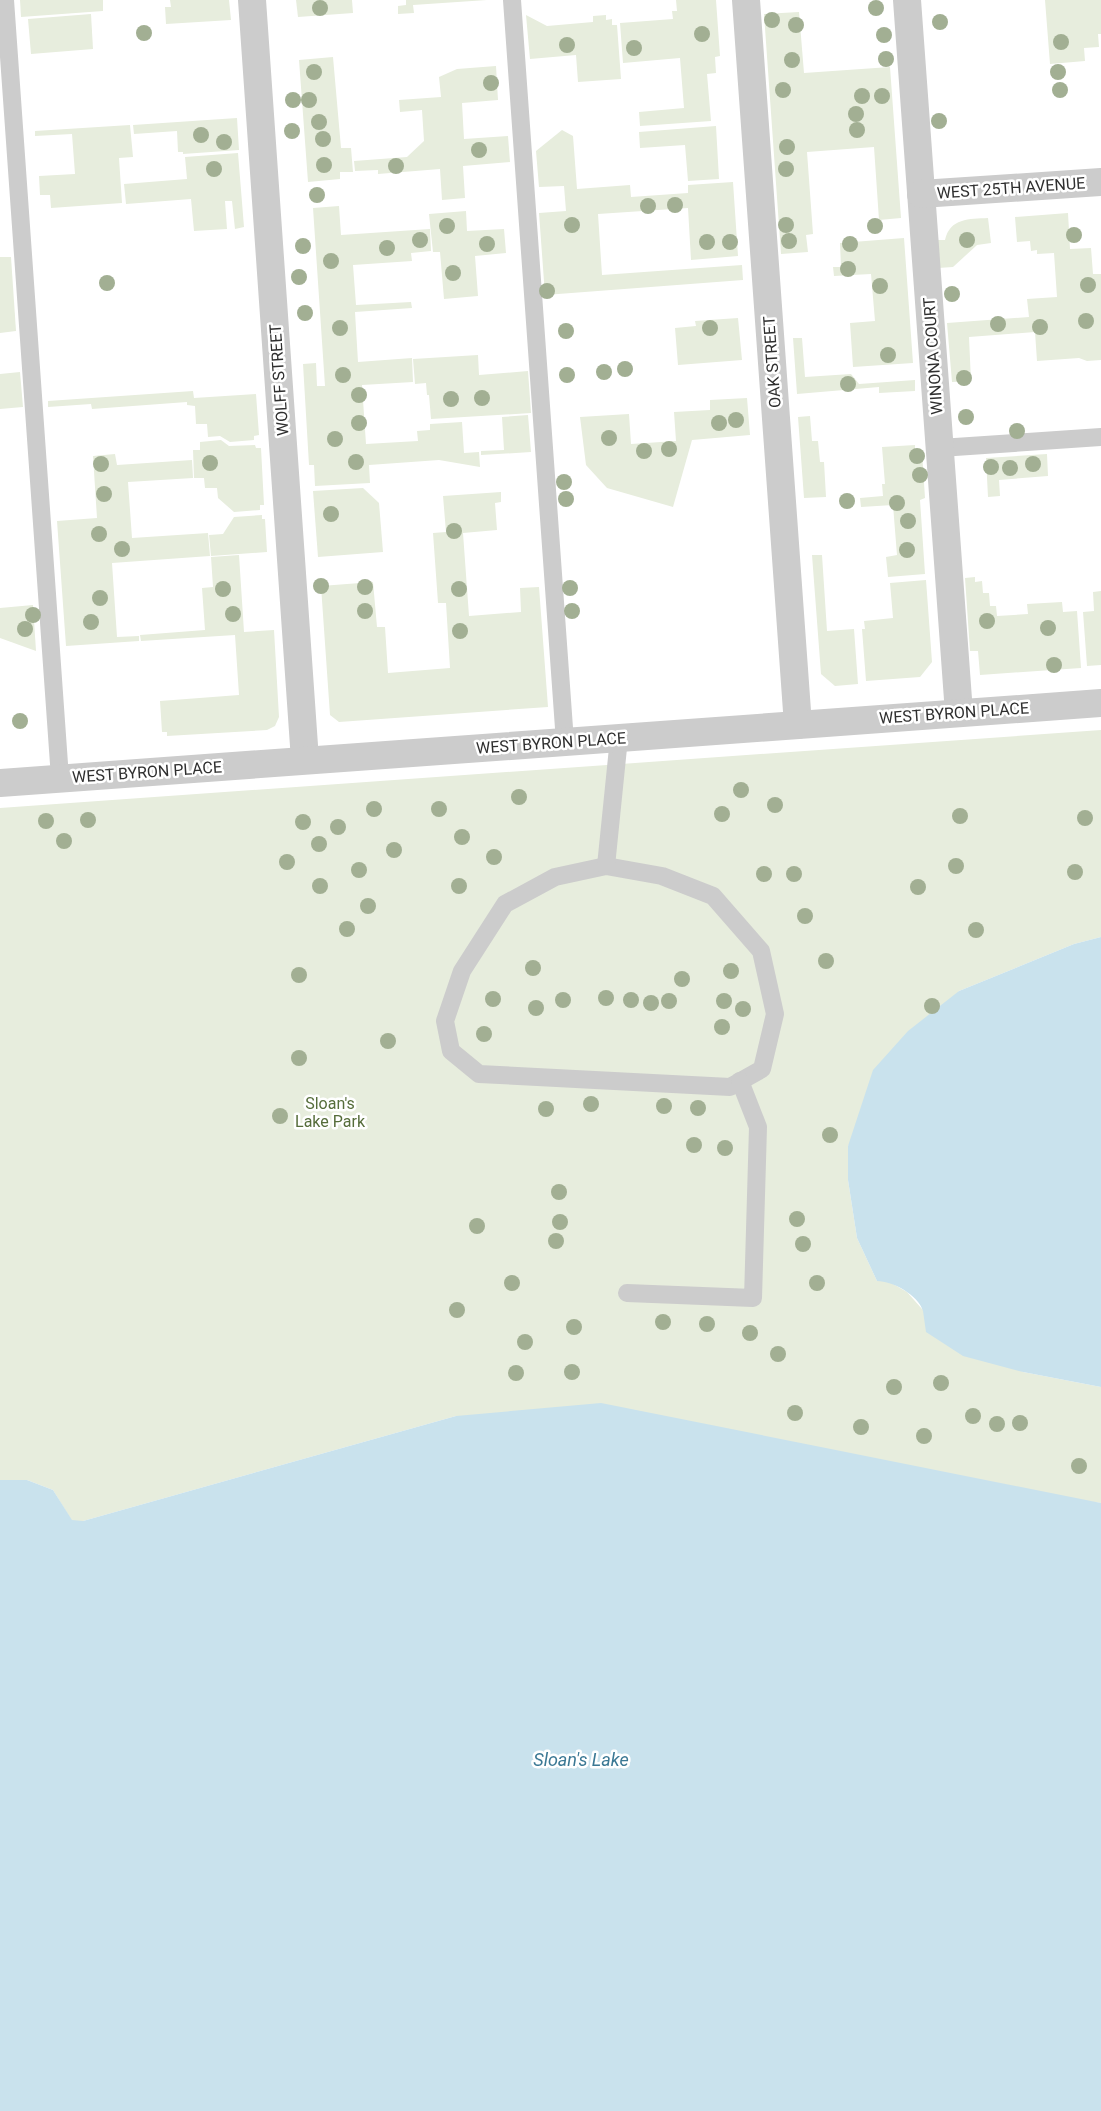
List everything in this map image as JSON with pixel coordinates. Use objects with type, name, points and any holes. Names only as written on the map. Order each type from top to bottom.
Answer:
[{"type":"street","name":"WOLFF STREET","points":[[252,0],[305,760]]},
{"type":"street","name":"OAK STREET","points":[[746,0],[798,725]]},
{"type":"street","name":"WINONA COURT","points":[[907,0],[959,713]]},
{"type":"street","name":"WEST 25TH AVENUE","points":[[921,194],[1101,182]]},
{"type":"street","name":"WEST BYRON PLACE","points":[[0,782],[1101,703]]},
{"type":"lane","points":[[5,0],[60,778]]},
{"type":"lane","points":[[512,0],[565,742]]},
{"type":"lane","points":[[940,448],[1101,437]]},
{"type":"lane","points":[[606,866],[619,738]]},
{"type":"lane","points":[[606,866],[662,876],[713,896],[761,951],[775,1014],[762,1070],[730,1087],[478,1074],[451,1051],[445,1020],[462,971],[505,904],[555,877],[606,866]]},
{"type":"lane","points":[[627,1293],[752,1298],[758,1127],[740,1081]]},
{"type":"green space","points":[[20,0],[103,0],[103,11],[21,17]]},
{"type":"green space","points":[[170,0],[229,0],[231,20],[166,24],[165,7],[171,7]]},
{"type":"green space","points":[[296,0],[352,0],[353,13],[298,17]]},
{"type":"green space","points":[[406,0],[487,0],[413,5],[414,13],[398,14],[398,6],[406,5]]},
{"type":"green space","points":[[676,0],[716,0],[720,56],[715,57],[716,73],[707,74],[711,121],[640,126],[639,112],[684,108],[680,58],[623,63],[620,23],[673,19],[672,11],[677,11]]},
{"type":"green space","points":[[1045,0],[1101,0],[1101,34],[1098,34],[1099,47],[1084,48],[1085,61],[1050,64]]},
{"type":"green space","points":[[799,12],[804,73],[890,67],[901,218],[879,220],[874,147],[807,152],[813,234],[806,235],[808,252],[781,254],[764,14]]},
{"type":"green space","points":[[91,14],[93,49],[31,54],[28,19]]},
{"type":"green space","points":[[526,15],[547,26],[593,22],[593,16],[606,15],[606,20],[612,19],[612,25],[617,25],[621,79],[578,82],[576,55],[530,59]]},
{"type":"green space","points":[[333,57],[341,148],[351,148],[353,172],[340,172],[340,179],[308,182],[299,60]]},
{"type":"green space","points":[[496,66],[498,100],[462,103],[464,139],[508,136],[510,162],[463,166],[465,198],[442,200],[440,169],[378,174],[378,170],[355,171],[354,161],[407,157],[424,141],[422,110],[400,112],[399,100],[441,97],[439,77],[457,69]]},
{"type":"green space","points":[[237,118],[239,150],[183,154],[183,152],[178,152],[177,131],[134,134],[133,125]]},
{"type":"green space","points":[[130,125],[133,157],[119,158],[122,203],[51,208],[50,195],[40,195],[39,176],[75,174],[72,134],[35,136],[35,131]]},
{"type":"green space","points":[[716,126],[719,179],[688,181],[685,145],[640,148],[639,132]]},
{"type":"green space","points":[[562,130],[573,136],[577,189],[630,185],[631,197],[688,193],[688,185],[733,182],[738,256],[691,260],[688,208],[598,214],[602,275],[742,265],[743,280],[545,295],[539,213],[566,211],[564,186],[539,187],[536,151]]},
{"type":"green space","points":[[238,153],[244,227],[235,229],[232,201],[225,201],[227,229],[194,231],[191,199],[126,204],[124,184],[187,179],[185,157]]},
{"type":"green space","points":[[339,206],[341,235],[430,229],[431,251],[411,253],[412,261],[353,265],[356,305],[411,302],[412,308],[355,312],[358,362],[412,358],[413,382],[362,385],[366,444],[418,441],[417,431],[430,430],[430,424],[462,422],[464,453],[479,452],[480,467],[439,460],[369,465],[370,483],[315,486],[314,465],[309,465],[303,364],[316,363],[317,386],[325,386],[313,208]]},
{"type":"green space","points":[[466,211],[467,231],[504,229],[506,253],[475,256],[478,296],[444,299],[440,252],[433,252],[429,214]]},
{"type":"green space","points":[[1068,213],[1070,249],[1091,248],[1093,274],[1101,274],[1101,360],[1087,361],[1079,358],[1037,361],[1035,332],[969,337],[971,381],[952,382],[947,323],[1029,317],[1027,299],[1057,297],[1054,253],[1037,254],[1037,250],[1031,251],[1030,241],[1017,242],[1015,217]]},
{"type":"green space","points":[[988,218],[991,243],[977,245],[953,267],[938,268],[936,240],[945,240],[951,227],[961,221]]},
{"type":"green space","points":[[904,238],[913,363],[853,367],[850,323],[875,321],[871,274],[834,276],[833,267],[841,267],[840,243]]},
{"type":"green space","points":[[0,257],[11,257],[16,331],[0,333]]},
{"type":"green space","points":[[738,318],[742,360],[678,365],[675,328],[696,326],[695,321]]},
{"type":"green space","points":[[793,338],[802,338],[805,377],[851,374],[859,384],[915,380],[915,391],[879,393],[879,387],[797,394]]},
{"type":"green space","points":[[478,355],[479,375],[528,371],[531,413],[431,419],[426,383],[415,384],[413,359]]},
{"type":"green space","points":[[20,372],[23,407],[0,409],[0,374]]},
{"type":"green space","points":[[193,391],[194,398],[256,394],[259,435],[254,436],[254,440],[230,442],[220,436],[208,437],[207,424],[196,424],[195,406],[187,405],[187,402],[92,409],[91,404],[48,407],[48,401]]},
{"type":"green space","points":[[747,398],[750,435],[692,440],[673,507],[607,488],[586,465],[580,417],[629,414],[631,444],[676,441],[674,412],[710,410],[710,400]]},
{"type":"green space","points":[[528,415],[531,452],[481,455],[481,451],[504,450],[502,417]]},
{"type":"green space","points":[[810,416],[812,441],[818,441],[820,462],[824,462],[826,497],[804,498],[798,417]]},
{"type":"green space","points":[[221,440],[229,446],[255,445],[256,448],[261,448],[264,505],[260,505],[260,510],[234,512],[218,498],[217,488],[205,488],[204,478],[194,478],[193,450],[200,450],[200,442]]},
{"type":"green space","points":[[915,445],[915,452],[922,452],[925,498],[920,500],[925,574],[888,577],[886,557],[897,555],[893,505],[861,507],[860,498],[883,496],[882,484],[885,484],[882,447]]},
{"type":"green space","points":[[115,454],[117,465],[192,460],[193,478],[128,482],[132,538],[208,533],[210,556],[112,563],[117,637],[139,636],[139,641],[66,646],[57,521],[97,518],[93,456]]},
{"type":"green space","points":[[1047,454],[1048,476],[999,480],[1000,496],[988,497],[986,458]]},
{"type":"green space","points":[[363,488],[379,503],[383,552],[318,557],[313,491]]},
{"type":"green space","points":[[501,492],[501,502],[495,503],[497,530],[463,533],[469,616],[521,612],[520,588],[539,587],[548,707],[339,722],[330,715],[321,586],[373,582],[377,627],[385,627],[388,673],[450,668],[446,603],[438,603],[433,533],[446,532],[443,496]]},
{"type":"green space","points":[[262,515],[262,519],[265,519],[267,552],[211,556],[209,535],[223,534],[234,517]]},
{"type":"green space","points":[[239,555],[244,632],[274,630],[279,717],[275,726],[267,730],[167,736],[167,732],[162,732],[160,701],[239,695],[235,635],[141,641],[140,635],[205,630],[202,588],[213,587],[211,557]]},
{"type":"green space","points":[[812,555],[822,555],[827,631],[854,629],[858,684],[835,686],[821,674]]},
{"type":"green space","points":[[975,577],[975,582],[982,581],[983,593],[989,593],[990,606],[996,606],[997,616],[1028,614],[1027,604],[1062,602],[1063,612],[1077,611],[1081,668],[980,675],[978,651],[970,651],[965,578]]},
{"type":"green space","points":[[926,580],[932,662],[920,677],[866,681],[862,629],[865,629],[864,621],[893,618],[890,583]]},
{"type":"green space","points":[[1101,591],[1101,665],[1087,666],[1083,612],[1094,611],[1093,592]]},
{"type":"green space","points":[[33,605],[36,651],[0,638],[0,608]]},
{"type":"green space","name":"Sloan's Lake Park","points":[[1101,730],[1101,937],[1074,944],[959,991],[848,1146],[848,1180],[857,1238],[877,1281],[888,1281],[907,1292],[922,1309],[1023,1372],[1101,1387],[1101,1503],[456,1416],[83,1521],[72,1521],[53,1490],[27,1480],[0,1480],[0,808]]},
{"type":"water","points":[[1101,937],[1101,1387],[1023,1372],[963,1356],[926,1332],[923,1311],[920,1305],[910,1294],[897,1286],[877,1281],[857,1238],[848,1180],[848,1146],[873,1070],[908,1031],[959,991],[1074,944]]},
{"type":"water","name":"Sloan's Lake","points":[[601,1403],[1101,1503],[1101,2111],[0,2111],[0,1480],[27,1480],[53,1490],[72,1520],[83,1521],[456,1416]]}]
